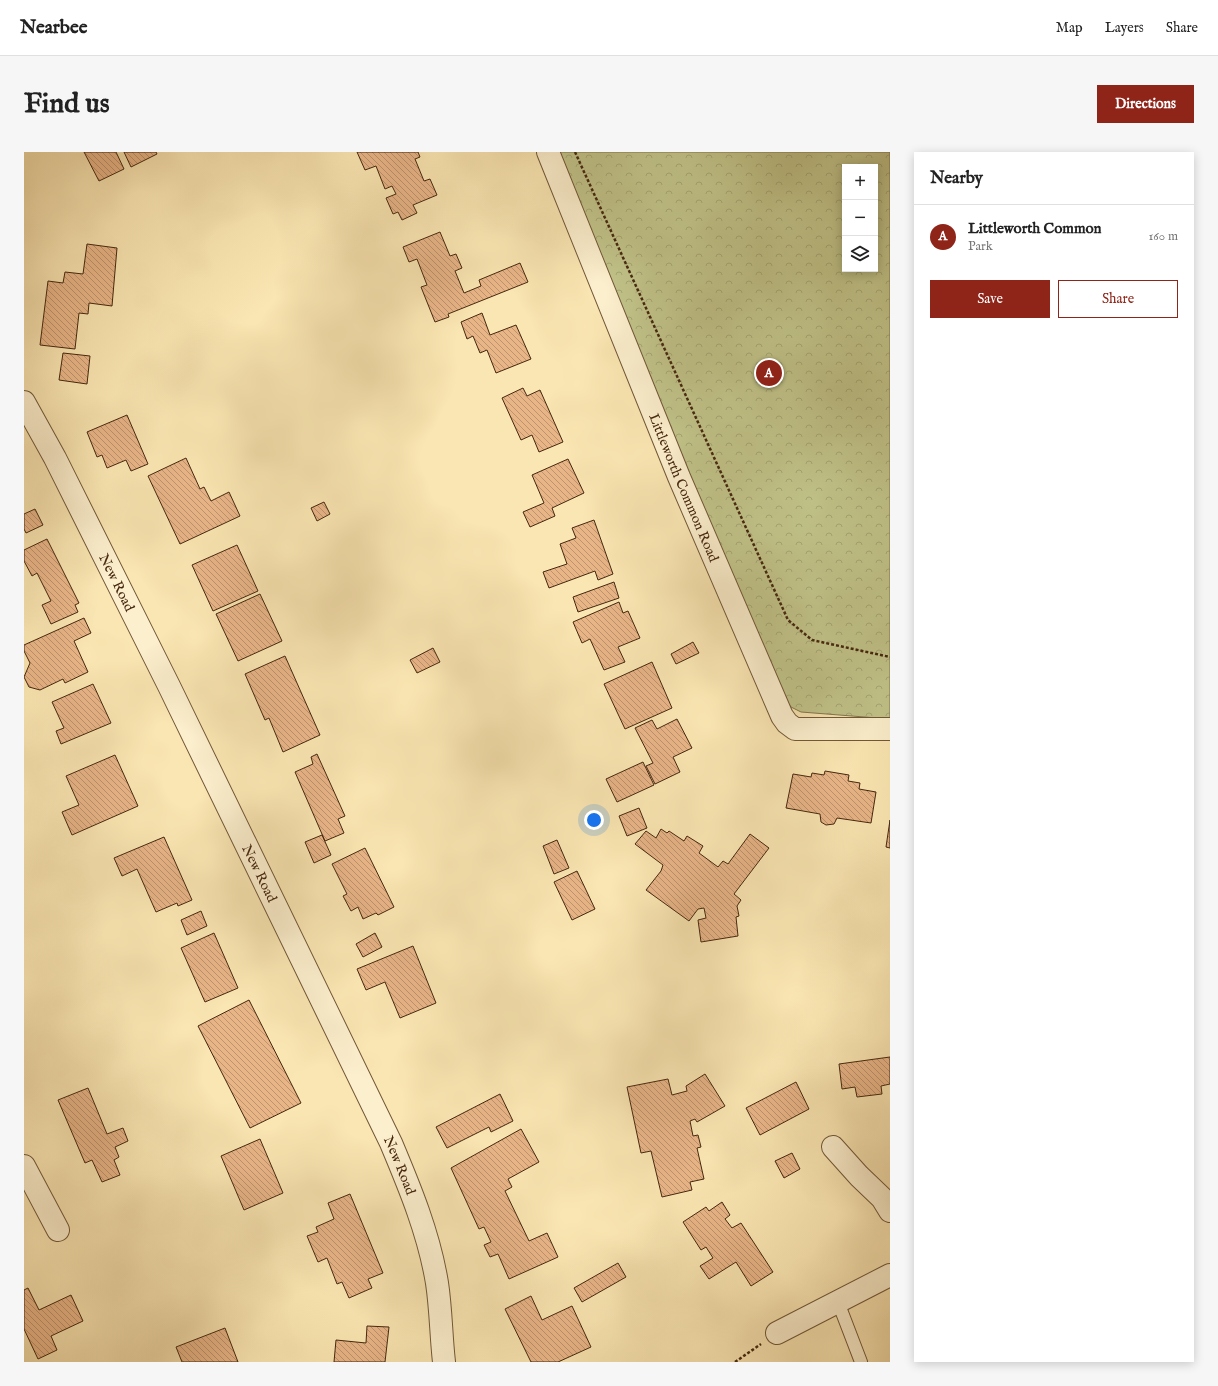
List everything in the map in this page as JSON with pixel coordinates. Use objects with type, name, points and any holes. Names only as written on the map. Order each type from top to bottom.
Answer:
[{"type":"street","name":"Littleworth Common Road","points":[[548,152],[679,477],[782,716],[787,723],[795,729],[890,729]]},
{"type":"street","name":"New Road","points":[[24,402],[59,465],[170,686],[391,1143],[421,1221],[437,1282],[444,1362]]},
{"type":"street","points":[[835,1144],[859,1176],[882,1198],[890,1211]]},
{"type":"street","points":[[24,1166],[58,1230]]},
{"type":"street","points":[[777,1333],[890,1275]]},
{"type":"lane","points":[[838,1302],[861,1362]]},
{"type":"path","points":[[575,152],[788,620],[812,640],[890,657]]},
{"type":"path","points":[[735,1362],[777,1333]]},
{"type":"green space","points":[[560,152],[890,152],[890,719],[801,712],[791,707],[782,695],[689,478]]},
{"type":"building","points":[[84,152],[116,152],[124,169],[99,181]]},
{"type":"building","points":[[124,152],[156,152],[157,154],[131,167]]},
{"type":"building","points":[[357,152],[418,152],[420,157],[415,159],[424,181],[430,179],[437,195],[413,205],[417,213],[402,220],[398,212],[393,214],[386,198],[396,194],[392,186],[385,189],[376,166],[365,170]]},
{"type":"building","points":[[440,232],[450,256],[456,254],[462,268],[455,271],[464,293],[481,286],[479,280],[520,263],[528,282],[448,314],[449,317],[435,322],[421,287],[427,285],[417,259],[409,262],[403,247]]},
{"type":"building","points":[[87,244],[117,248],[112,306],[89,303],[88,314],[79,313],[75,349],[40,345],[48,281],[63,283],[65,272],[83,274]]},
{"type":"building","points":[[482,313],[490,335],[516,325],[531,359],[496,373],[487,350],[480,353],[473,336],[467,339],[461,322]]},
{"type":"building","points":[[63,353],[90,356],[87,384],[59,380]]},
{"type":"building","points":[[523,388],[527,396],[540,390],[563,442],[539,452],[532,435],[521,440],[502,398]]},
{"type":"building","points":[[127,415],[148,464],[131,471],[126,460],[107,468],[102,455],[97,457],[87,432]]},
{"type":"building","points":[[186,458],[200,489],[204,487],[211,501],[229,492],[240,516],[180,544],[148,476]]},
{"type":"building","points":[[568,459],[584,493],[552,508],[555,516],[530,527],[523,512],[544,503],[532,475]]},
{"type":"building","points":[[324,502],[330,514],[317,521],[311,508]]},
{"type":"building","points":[[35,509],[43,525],[26,533],[24,529],[24,514]]},
{"type":"building","points":[[594,520],[613,574],[598,580],[595,571],[549,588],[543,572],[567,564],[560,544],[576,538],[572,528]]},
{"type":"building","points":[[47,539],[79,603],[75,605],[78,612],[51,624],[42,605],[51,601],[37,573],[32,576],[24,561],[24,550]]},
{"type":"building","points":[[237,545],[258,591],[213,611],[192,565]]},
{"type":"building","points":[[614,582],[619,598],[578,612],[573,597]]},
{"type":"building","points":[[260,594],[282,641],[238,661],[216,614]]},
{"type":"building","points":[[619,602],[623,613],[628,611],[640,638],[618,647],[625,662],[604,670],[590,639],[582,643],[573,622]]},
{"type":"building","points":[[84,618],[91,633],[74,641],[88,672],[65,683],[63,679],[40,690],[29,687],[24,677],[30,663],[24,651],[24,645]]},
{"type":"building","points":[[693,642],[699,653],[676,664],[671,654]]},
{"type":"building","points":[[433,648],[440,662],[417,673],[410,660]]},
{"type":"building","points":[[285,656],[320,735],[283,752],[269,718],[265,720],[245,674]]},
{"type":"building","points":[[652,662],[672,708],[625,729],[604,684]]},
{"type":"building","points":[[93,684],[111,723],[61,744],[56,731],[64,728],[52,702]]},
{"type":"building","points":[[677,719],[692,748],[673,757],[680,772],[655,784],[646,766],[653,763],[635,728],[652,720],[657,729]]},
{"type":"building","points":[[317,754],[345,816],[338,819],[344,833],[325,841],[295,772],[313,764],[311,757]]},
{"type":"building","points":[[115,755],[138,806],[72,835],[62,812],[79,805],[66,776]]},
{"type":"building","points":[[643,762],[654,785],[617,802],[606,779]]},
{"type":"building","points":[[825,771],[849,775],[848,781],[860,783],[859,789],[876,792],[871,823],[837,818],[834,824],[826,825],[821,822],[820,814],[786,808],[793,774],[811,777],[812,773],[824,775]]},
{"type":"building","points":[[639,808],[647,828],[627,836],[619,816]]},
{"type":"building","points":[[890,820],[890,848],[886,847]]},
{"type":"building","points":[[661,829],[667,833],[669,831],[684,841],[687,836],[703,846],[699,853],[718,867],[723,861],[728,864],[750,834],[769,848],[734,894],[741,900],[737,906],[739,916],[736,917],[738,936],[701,942],[698,920],[706,918],[704,908],[698,909],[689,921],[646,890],[661,871],[663,865],[635,844],[646,831],[656,838]]},
{"type":"building","points":[[322,835],[331,855],[314,863],[305,842]]},
{"type":"building","points":[[164,837],[192,900],[178,906],[177,903],[156,912],[137,869],[122,876],[114,858]]},
{"type":"building","points":[[557,840],[569,868],[554,874],[543,846]]},
{"type":"building","points":[[365,848],[394,907],[378,915],[376,913],[363,919],[358,907],[351,911],[343,896],[347,894],[332,864]]},
{"type":"building","points":[[577,871],[595,909],[572,920],[554,882]]},
{"type":"building","points":[[201,911],[207,926],[187,935],[181,920]]},
{"type":"building","points":[[214,933],[238,988],[205,1002],[181,948]]},
{"type":"building","points":[[375,933],[382,947],[363,957],[356,944]]},
{"type":"building","points":[[413,946],[436,1003],[400,1018],[385,982],[366,990],[357,969]]},
{"type":"building","points":[[249,1000],[301,1103],[250,1128],[198,1026]]},
{"type":"building","points":[[890,1057],[890,1084],[881,1086],[882,1094],[857,1097],[855,1087],[842,1089],[839,1064]]},
{"type":"building","points":[[705,1074],[725,1106],[697,1122],[695,1119],[690,1121],[693,1136],[698,1135],[701,1147],[697,1148],[704,1179],[690,1182],[692,1190],[662,1197],[651,1151],[641,1153],[627,1087],[668,1079],[672,1095],[687,1091],[686,1086]]},
{"type":"building","points":[[796,1082],[809,1109],[760,1135],[746,1108]]},
{"type":"building","points":[[88,1088],[107,1134],[123,1128],[128,1141],[115,1147],[119,1157],[114,1160],[120,1175],[102,1182],[92,1160],[85,1163],[58,1100]]},
{"type":"building","points":[[500,1094],[513,1121],[491,1132],[489,1127],[447,1148],[436,1127]]},
{"type":"building","points":[[521,1129],[539,1162],[508,1179],[512,1187],[505,1191],[529,1241],[547,1233],[558,1257],[509,1279],[498,1254],[490,1257],[484,1245],[491,1242],[484,1227],[479,1229],[451,1168]]},
{"type":"building","points":[[260,1139],[283,1193],[244,1210],[221,1156]]},
{"type":"building","points":[[792,1153],[800,1169],[784,1178],[775,1161]]},
{"type":"building","points":[[350,1194],[383,1273],[368,1279],[372,1288],[349,1298],[342,1282],[337,1284],[327,1258],[318,1262],[307,1236],[318,1232],[316,1227],[334,1219],[328,1203]]},
{"type":"building","points":[[722,1202],[730,1215],[725,1219],[732,1228],[741,1223],[773,1272],[751,1286],[736,1262],[709,1279],[700,1266],[713,1258],[706,1247],[701,1250],[683,1222],[706,1207],[709,1211]]},
{"type":"building","points":[[618,1263],[626,1277],[582,1302],[574,1288]]},
{"type":"building","points":[[28,1288],[39,1310],[71,1295],[83,1321],[51,1336],[57,1350],[38,1359],[24,1329],[24,1290]]},
{"type":"building","points":[[531,1296],[542,1320],[572,1306],[591,1347],[558,1362],[531,1362],[505,1309]]},
{"type":"building","points":[[367,1326],[389,1327],[385,1362],[334,1362],[336,1340],[366,1343]]},
{"type":"building","points":[[225,1328],[238,1362],[182,1362],[176,1347]]},
{"type":"place","name":"Littleworth Common","points":[[769,373]]}]
